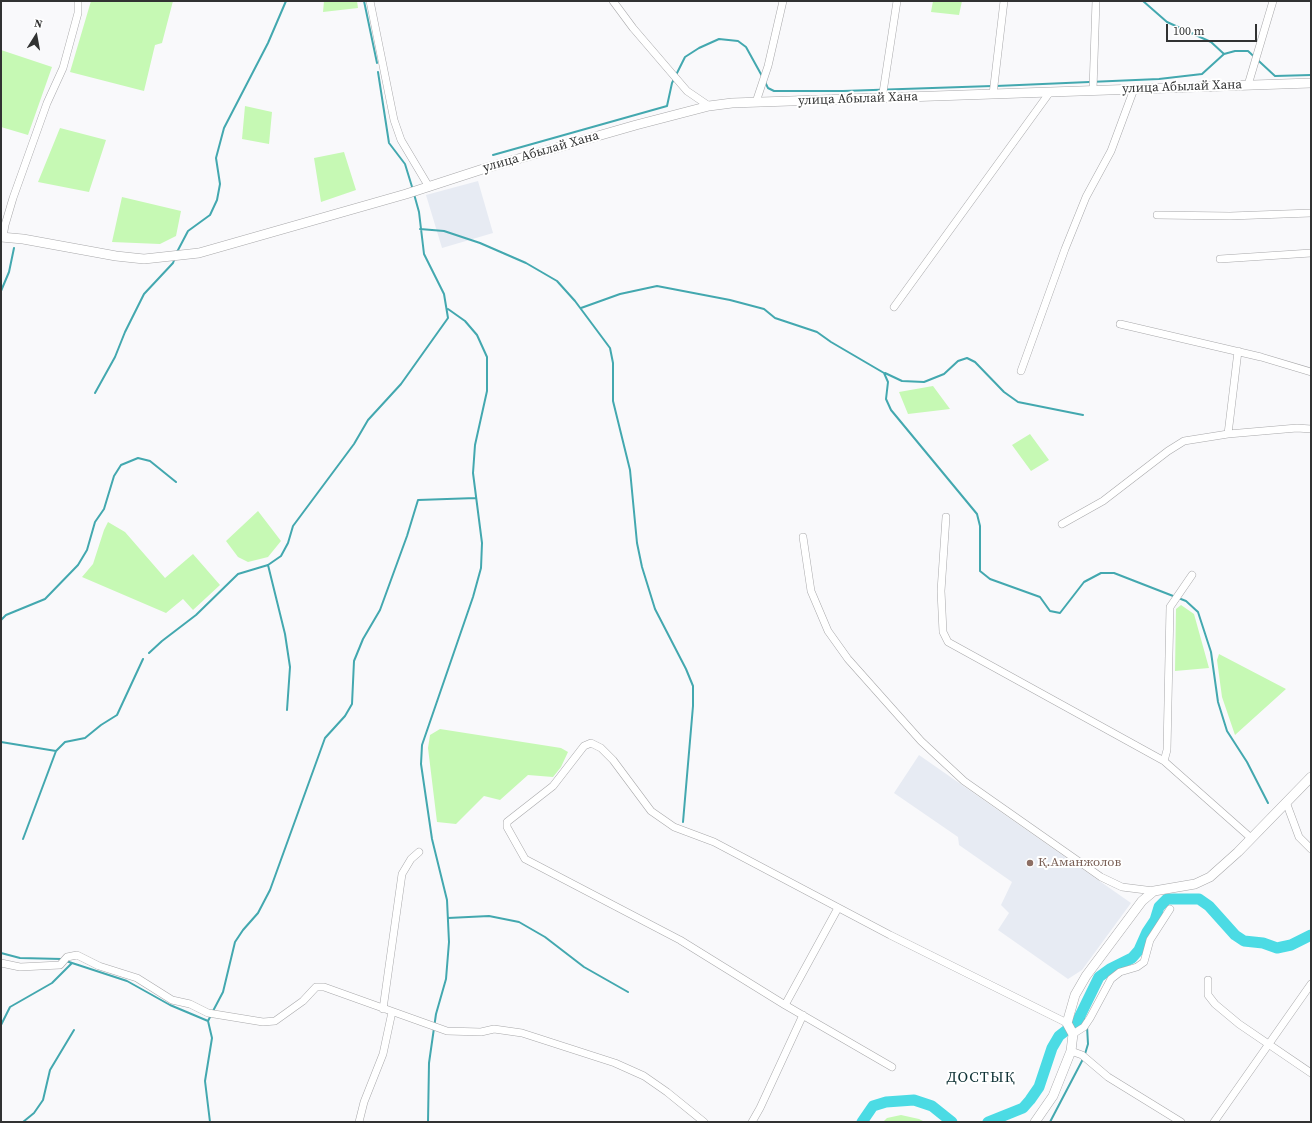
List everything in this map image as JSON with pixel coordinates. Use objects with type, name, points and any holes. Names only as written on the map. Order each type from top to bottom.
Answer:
[{"type":"main road","name":"улица Абылай Хана","points":[[2,237],[116,256],[144,259],[199,253],[414,192],[493,166],[709,106],[756,102],[882,99],[1093,89],[1311,84]]},
{"type":"main road","points":[[1035,1122],[1053,1096],[1072,1051],[1072,1034],[1067,1023],[1075,996],[1086,976],[1142,901],[1154,892],[1195,884],[1210,877],[1311,777]]},
{"type":"street","points":[[2,237],[13,198],[47,103],[63,68],[78,13],[78,1]]},
{"type":"street","points":[[370,1],[394,120],[401,140],[429,187]]},
{"type":"street","points":[[613,1],[632,28],[687,91],[709,106]]},
{"type":"street","points":[[756,102],[768,66],[783,1]]},
{"type":"street","points":[[882,99],[897,1]]},
{"type":"street","points":[[993,94],[1004,1]]},
{"type":"street","points":[[1093,89],[1096,1]]},
{"type":"street","points":[[1248,85],[1273,1]]},
{"type":"street","points":[[1021,371],[1065,249],[1086,197],[1111,151],[1134,89]]},
{"type":"street","points":[[894,307],[1050,92]]},
{"type":"street","points":[[1157,215],[1230,216],[1311,213]]},
{"type":"street","points":[[1220,259],[1311,253]]},
{"type":"street","points":[[1120,324],[1238,351],[1311,372]]},
{"type":"street","points":[[1228,434],[1238,351]]},
{"type":"street","points":[[1062,524],[1103,501],[1168,450],[1184,441],[1228,434],[1297,428],[1311,429]]},
{"type":"street","points":[[946,517],[941,591],[942,632],[948,642],[1164,761],[1251,838]]},
{"type":"street","points":[[803,537],[811,591],[828,631],[848,659],[921,741],[964,781],[1101,878],[1122,887],[1154,892]]},
{"type":"street","points":[[1164,761],[1167,750],[1170,607],[1192,575]]},
{"type":"street","points":[[892,1067],[785,1005],[680,940],[525,859],[508,827],[508,822],[553,786],[584,746],[591,743],[601,748],[613,760],[651,811],[674,827],[714,842],[838,908],[1067,1023]]},
{"type":"street","points":[[1286,802],[1299,837],[1311,849]]},
{"type":"street","points":[[383,1009],[402,874],[411,859],[419,852]]},
{"type":"street","points":[[785,1005],[838,908]]},
{"type":"street","points":[[1072,1034],[1084,1027],[1111,979],[1120,972],[1137,967],[1144,962],[1150,940],[1170,909]]},
{"type":"street","points":[[1,963],[20,967],[60,965],[68,957],[77,954],[99,966],[137,978],[172,1000],[190,1004],[208,1013],[263,1022],[275,1020],[303,1001],[316,988],[324,987],[447,1031],[481,1032],[494,1029],[522,1033],[615,1063],[644,1076],[667,1092],[704,1122]]},
{"type":"street","points":[[1208,980],[1208,995],[1215,1004],[1311,1073]]},
{"type":"street","points":[[1214,1122],[1311,984]]},
{"type":"street","points":[[360,1122],[364,1102],[383,1054],[392,1012]]},
{"type":"street","points":[[752,1122],[760,1108],[802,1015]]},
{"type":"street","points":[[1072,1051],[1082,1055],[1108,1077],[1182,1122]]},
{"type":"shaded area","points":[[478,181],[493,233],[442,248],[426,195]]},
{"type":"shaded area","name":"Қ.Аманжолов","points":[[919,755],[1131,903],[1082,970],[1068,979],[998,930],[1009,913],[1001,905],[1012,882],[959,845],[958,837],[894,793]]},
{"type":"green space","points":[[91,1],[173,1],[162,43],[155,45],[144,91],[70,72]]},
{"type":"green space","points":[[324,1],[357,1],[358,8],[323,12]]},
{"type":"green space","points":[[933,1],[962,1],[959,15],[931,12]]},
{"type":"green space","points":[[1,50],[52,67],[28,135],[1,127]]},
{"type":"green space","points":[[245,106],[272,112],[269,144],[242,139]]},
{"type":"green space","points":[[60,128],[106,140],[89,192],[38,182]]},
{"type":"green space","points":[[344,152],[356,190],[321,202],[314,158]]},
{"type":"green space","points":[[122,197],[181,211],[176,236],[160,244],[112,242]]},
{"type":"green space","points":[[933,386],[950,409],[908,414],[899,392]]},
{"type":"green space","points":[[1030,434],[1049,460],[1031,471],[1012,445]]},
{"type":"green space","points":[[258,511],[281,541],[268,557],[248,562],[238,557],[226,541]]},
{"type":"green space","points":[[108,522],[125,532],[165,578],[193,554],[220,585],[193,610],[183,599],[166,613],[82,577],[93,564]]},
{"type":"green space","points":[[1181,605],[1194,614],[1209,668],[1175,671],[1176,609]]},
{"type":"green space","points":[[1219,654],[1286,689],[1235,735],[1222,697],[1217,660]]},
{"type":"green space","points":[[440,729],[561,748],[568,752],[561,767],[553,777],[528,775],[500,800],[484,796],[456,824],[437,822],[428,748],[430,735]]},
{"type":"green space","points":[[901,1115],[925,1122],[883,1122],[887,1118]]},
{"type":"waterway","points":[[177,252],[188,231],[210,215],[217,200],[220,184],[216,158],[224,128],[268,43],[286,1]]},
{"type":"waterway","points":[[364,1],[377,63]]},
{"type":"waterway","points":[[1143,1],[1167,22],[1211,42],[1224,54]]},
{"type":"waterway","points":[[493,155],[667,106],[672,83],[685,57],[699,48],[719,39],[738,41],[746,47],[762,76]]},
{"type":"waterway","points":[[996,86],[1159,79],[1202,74],[1224,54],[1235,51],[1248,51],[1275,76],[1311,75]]},
{"type":"waterway","points":[[378,72],[389,143],[405,164],[413,190]]},
{"type":"waterway","points":[[765,82],[768,88],[774,91],[843,91],[992,86]]},
{"type":"waterway","points":[[149,653],[196,615],[238,574],[268,565],[281,556],[288,543],[293,526],[354,444],[368,420],[401,384],[448,318],[444,294],[424,254],[419,212],[414,194]]},
{"type":"waterway","points":[[420,229],[444,231],[480,243],[526,263],[557,281],[575,301],[610,348],[613,363],[613,401],[630,470],[637,543],[642,567],[655,609],[686,669],[693,686],[693,706],[683,822]]},
{"type":"waterway","points":[[1,291],[9,272],[14,248]]},
{"type":"waterway","points":[[95,393],[115,357],[125,332],[144,294],[173,263],[175,258]]},
{"type":"waterway","points":[[581,308],[620,294],[657,286],[730,300],[764,309],[775,318],[817,332],[831,342],[884,373],[888,382],[886,399],[891,410],[977,514],[980,526],[980,571],[990,579],[1040,597],[1050,611],[1060,613],[1084,582],[1101,573],[1114,573],[1186,601],[1198,612],[1211,652],[1218,702],[1227,731],[1247,762],[1268,803]]},
{"type":"waterway","points":[[428,1122],[429,1063],[436,1014],[446,979],[449,942],[447,900],[432,839],[421,764],[422,745],[473,597],[481,568],[482,543],[473,473],[475,445],[487,391],[487,357],[477,335],[465,321],[448,309]]},
{"type":"waterway","points":[[885,373],[902,381],[924,382],[944,374],[958,361],[967,358],[975,362],[1004,392],[1018,402],[1083,415]]},
{"type":"waterway","points":[[1,620],[6,615],[45,599],[78,565],[87,550],[95,522],[104,509],[114,476],[121,465],[138,458],[150,461],[176,482]]},
{"type":"waterway","points":[[213,1011],[223,992],[235,942],[258,913],[270,890],[325,738],[345,716],[352,704],[354,661],[363,639],[380,610],[407,536],[418,500],[476,498]]},
{"type":"waterway","points":[[268,565],[285,634],[290,667],[287,710]]},
{"type":"waterway","points":[[23,839],[56,751],[65,742],[85,738],[101,725],[117,715],[143,659]]},
{"type":"waterway","points":[[1,742],[56,751]]},
{"type":"waterway","points":[[988,1122],[1023,1108],[1030,1100],[1039,1087],[1052,1048],[1059,1036],[1077,1022],[1099,977],[1110,969],[1132,958],[1139,950],[1147,932],[1155,920],[1159,907],[1167,899],[1199,899],[1209,906],[1235,935],[1244,941],[1263,943],[1277,948],[1291,945],[1311,935]]},
{"type":"waterway","points":[[448,918],[489,916],[519,922],[545,937],[584,967],[628,992]]},
{"type":"waterway","points":[[1,953],[20,958],[62,959]]},
{"type":"waterway","points":[[66,961],[127,981],[170,1005],[208,1021],[212,1038],[205,1081],[210,1122]]},
{"type":"waterway","points":[[1,1025],[10,1007],[52,983],[72,963]]},
{"type":"waterway","points":[[1082,1011],[1085,1021]]},
{"type":"waterway","points":[[208,1021],[211,1015]]},
{"type":"waterway","points":[[1085,1054],[1088,1044],[1087,1026]]},
{"type":"waterway","points":[[23,1122],[34,1113],[43,1100],[50,1070],[74,1030]]},
{"type":"waterway","points":[[1050,1122],[1083,1059]]},
{"type":"waterway","points":[[862,1122],[873,1106],[886,1102],[914,1100],[932,1106],[952,1122]]},
{"type":"place","name":"Қ.Аманжолов","points":[[1030,863]]},
{"type":"district","name":"ДОСТЫҚ","points":[[981,1078]]}]
